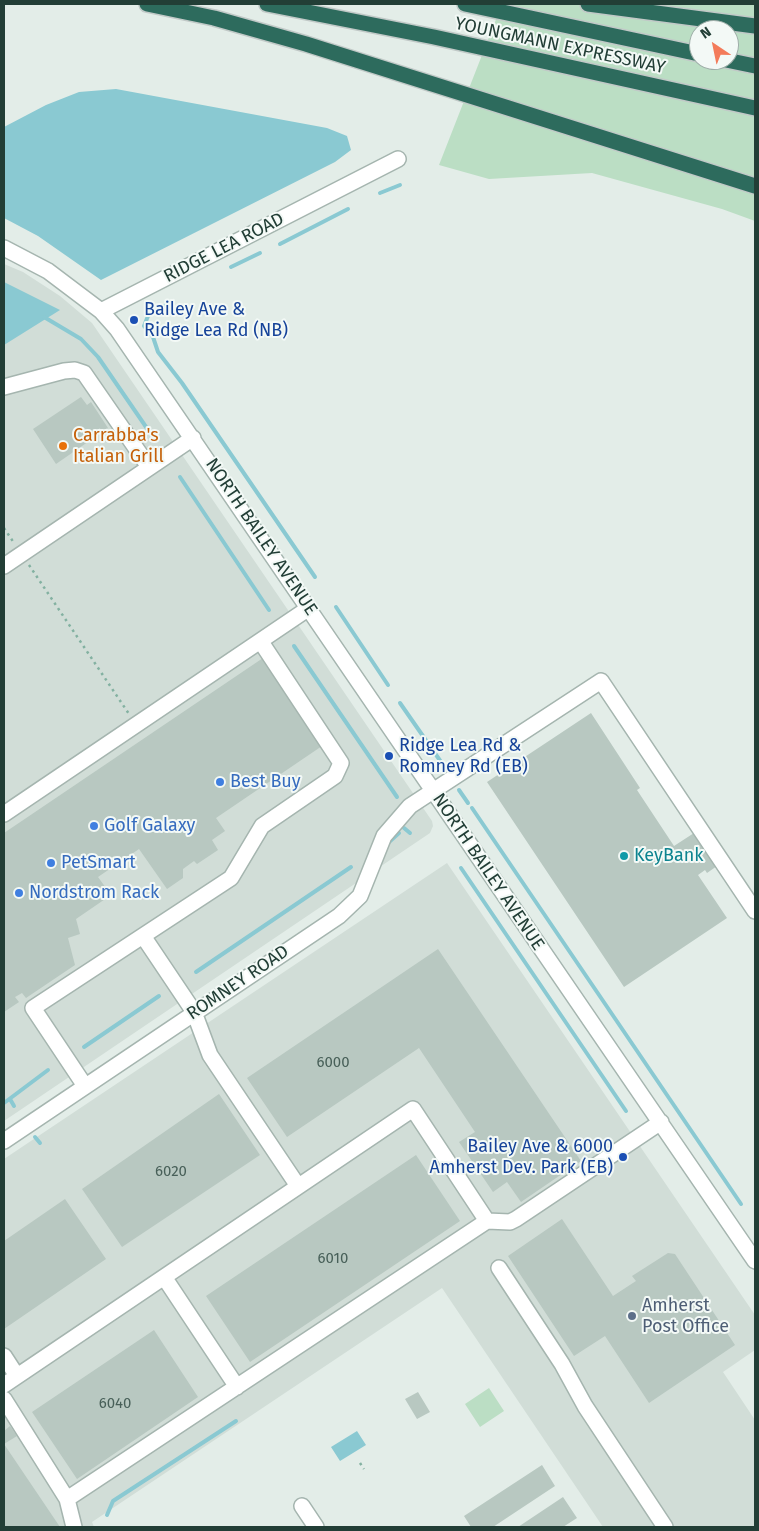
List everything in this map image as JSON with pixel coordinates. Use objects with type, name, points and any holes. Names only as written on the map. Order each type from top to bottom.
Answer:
[{"type":"highway","points":[[147,4],[214,18],[306,44],[755,186]]},
{"type":"highway","name":"YOUNGMANN EXPRESSWAY","points":[[267,4],[425,35],[755,108]]},
{"type":"highway","name":"YOUNGMANN EXPRESSWAY","points":[[465,4],[689,52]]},
{"type":"highway","points":[[588,4],[755,26]]},
{"type":"highway","points":[[739,63],[755,66]]},
{"type":"street","name":"RIDGE LEA ROAD","points":[[101,311],[398,159]]},
{"type":"street","points":[[4,248],[48,270],[101,311]]},
{"type":"street","name":"NORTH BAILEY AVENUE","points":[[101,311],[137,356],[755,1261]]},
{"type":"street","points":[[4,387],[39,380],[64,371],[75,370],[84,373],[149,468]]},
{"type":"street","points":[[4,566],[193,438]]},
{"type":"street","points":[[4,814],[309,608]]},
{"type":"street","points":[[85,1086],[33,1008],[231,878],[262,826],[335,776],[341,763],[261,642]]},
{"type":"street","name":"ROMNEY ROAD","points":[[4,1141],[339,916],[360,896],[384,836],[410,806],[601,681],[755,911]]},
{"type":"street","points":[[143,936],[194,1012],[210,1055],[298,1186]]},
{"type":"street","points":[[4,1385],[413,1109],[487,1221]]},
{"type":"street","points":[[67,1499],[487,1221],[510,1222],[516,1219],[661,1122]]},
{"type":"street","points":[[499,1268],[562,1364],[585,1406],[665,1527]]},
{"type":"street","points":[[164,1277],[237,1387]]},
{"type":"street","points":[[4,1356],[17,1376]]},
{"type":"street","points":[[4,1399],[67,1499],[74,1527]]},
{"type":"street","points":[[302,1506],[316,1527]]},
{"type":"path","points":[[4,528],[17,548]]},
{"type":"path","points":[[26,560],[130,715]]},
{"type":"path","points":[[360,1463],[364,1469]]},
{"type":"shaded area","points":[[4,264],[23,272],[60,296],[92,323],[432,821],[433,826],[430,833],[4,1121]]},
{"type":"shaded area","points":[[447,863],[755,1315],[755,1350],[723,1372],[755,1420],[755,1527],[603,1527],[442,1288],[92,1522],[94,1527],[4,1527],[4,1159]]},
{"type":"green space","points":[[502,4],[755,4],[755,221],[722,209],[592,173],[489,179],[439,165]]},
{"type":"green space","points":[[489,1388],[504,1411],[480,1427],[465,1404]]},
{"type":"water","points":[[116,89],[327,128],[347,136],[351,150],[335,162],[101,280],[38,236],[4,218],[4,127],[46,105],[79,92]]},
{"type":"water","points":[[4,282],[60,310],[4,345]]},
{"type":"water","points":[[357,1431],[366,1445],[340,1461],[331,1447]]},
{"type":"building","name":"Carrabba's Italian Grill","points":[[81,397],[87,405],[91,402],[108,428],[56,464],[33,429]]},
{"type":"building","points":[[263,658],[322,746],[216,818],[225,831],[212,840],[218,850],[197,864],[194,861],[183,869],[183,878],[167,889],[139,849],[98,877],[111,895],[76,919],[80,934],[68,938],[75,965],[26,998],[22,993],[15,997],[19,1002],[4,1012],[4,833]]},
{"type":"building","name":"KeyBank","points":[[591,713],[640,788],[637,790],[674,846],[694,833],[717,866],[707,873],[705,870],[698,875],[727,918],[624,987],[487,782]]},
{"type":"building","points":[[438,949],[581,1161],[521,1202],[507,1182],[493,1192],[459,1142],[475,1132],[419,1048],[287,1137],[247,1078]]},
{"type":"building","points":[[219,1094],[260,1155],[122,1247],[82,1189]]},
{"type":"building","points":[[416,1155],[460,1221],[250,1362],[206,1296]]},
{"type":"building","points":[[65,1199],[106,1259],[4,1329],[4,1241]]},
{"type":"building","name":"Amherst Post Office","points":[[562,1219],[613,1296],[636,1281],[632,1276],[668,1253],[675,1254],[735,1345],[649,1403],[605,1336],[574,1356],[508,1256]]},
{"type":"building","points":[[154,1330],[198,1397],[77,1479],[32,1412]]},
{"type":"building","points":[[418,1392],[430,1412],[417,1419],[405,1399]]},
{"type":"building","points":[[10,1426],[17,1436],[4,1444],[4,1431]]},
{"type":"building","points":[[4,1444],[60,1527],[4,1527]]},
{"type":"building","points":[[542,1465],[555,1486],[493,1527],[471,1527],[464,1516]]},
{"type":"building","points":[[563,1497],[577,1518],[563,1527],[518,1527]]},
{"type":"waterway","points":[[380,193],[400,185]]},
{"type":"waterway","points":[[280,244],[348,209]]},
{"type":"waterway","points":[[231,267],[260,253]]},
{"type":"waterway","points":[[168,304],[148,316],[144,326],[153,337],[158,352],[182,383],[315,577]]},
{"type":"waterway","points":[[44,317],[81,339],[98,357],[155,440]]},
{"type":"waterway","points":[[180,477],[269,610]]},
{"type":"waterway","points":[[336,607],[388,685]]},
{"type":"waterway","points":[[294,646],[397,797]]},
{"type":"waterway","points":[[400,703],[448,772]]},
{"type":"waterway","points":[[459,790],[468,803]]},
{"type":"waterway","points":[[472,808],[741,1204]]},
{"type":"waterway","points":[[404,828],[410,833]]},
{"type":"waterway","points":[[388,843],[399,833]]},
{"type":"waterway","points":[[196,972],[351,867]]},
{"type":"waterway","points":[[461,868],[626,1111]]},
{"type":"waterway","points":[[84,1047],[159,996]]},
{"type":"waterway","points":[[4,1103],[48,1070]]},
{"type":"waterway","points":[[10,1099],[14,1106]]},
{"type":"waterway","points":[[35,1137],[40,1143]]},
{"type":"waterway","points":[[107,1515],[113,1501],[236,1421]]},
{"type":"place","name":"Bailey Ave & Ridge Lea Rd (NB)","points":[[134,320]]},
{"type":"place","name":"Carrabba's Italian Grill","points":[[63,446]]},
{"type":"place","name":"Ridge Lea Rd & Romney Rd (EB)","points":[[389,756]]},
{"type":"place","name":"Best Buy","points":[[220,782]]},
{"type":"place","name":"Golf Galaxy","points":[[94,826]]},
{"type":"place","name":"KeyBank","points":[[624,856]]},
{"type":"place","name":"PetSmart","points":[[51,863]]},
{"type":"place","name":"Nordstrom Rack","points":[[19,893]]},
{"type":"place","name":"Bailey Ave & 6000 Amherst Dev. Park (EB)","points":[[623,1157]]},
{"type":"place","name":"Amherst Post Office","points":[[632,1316]]}]
